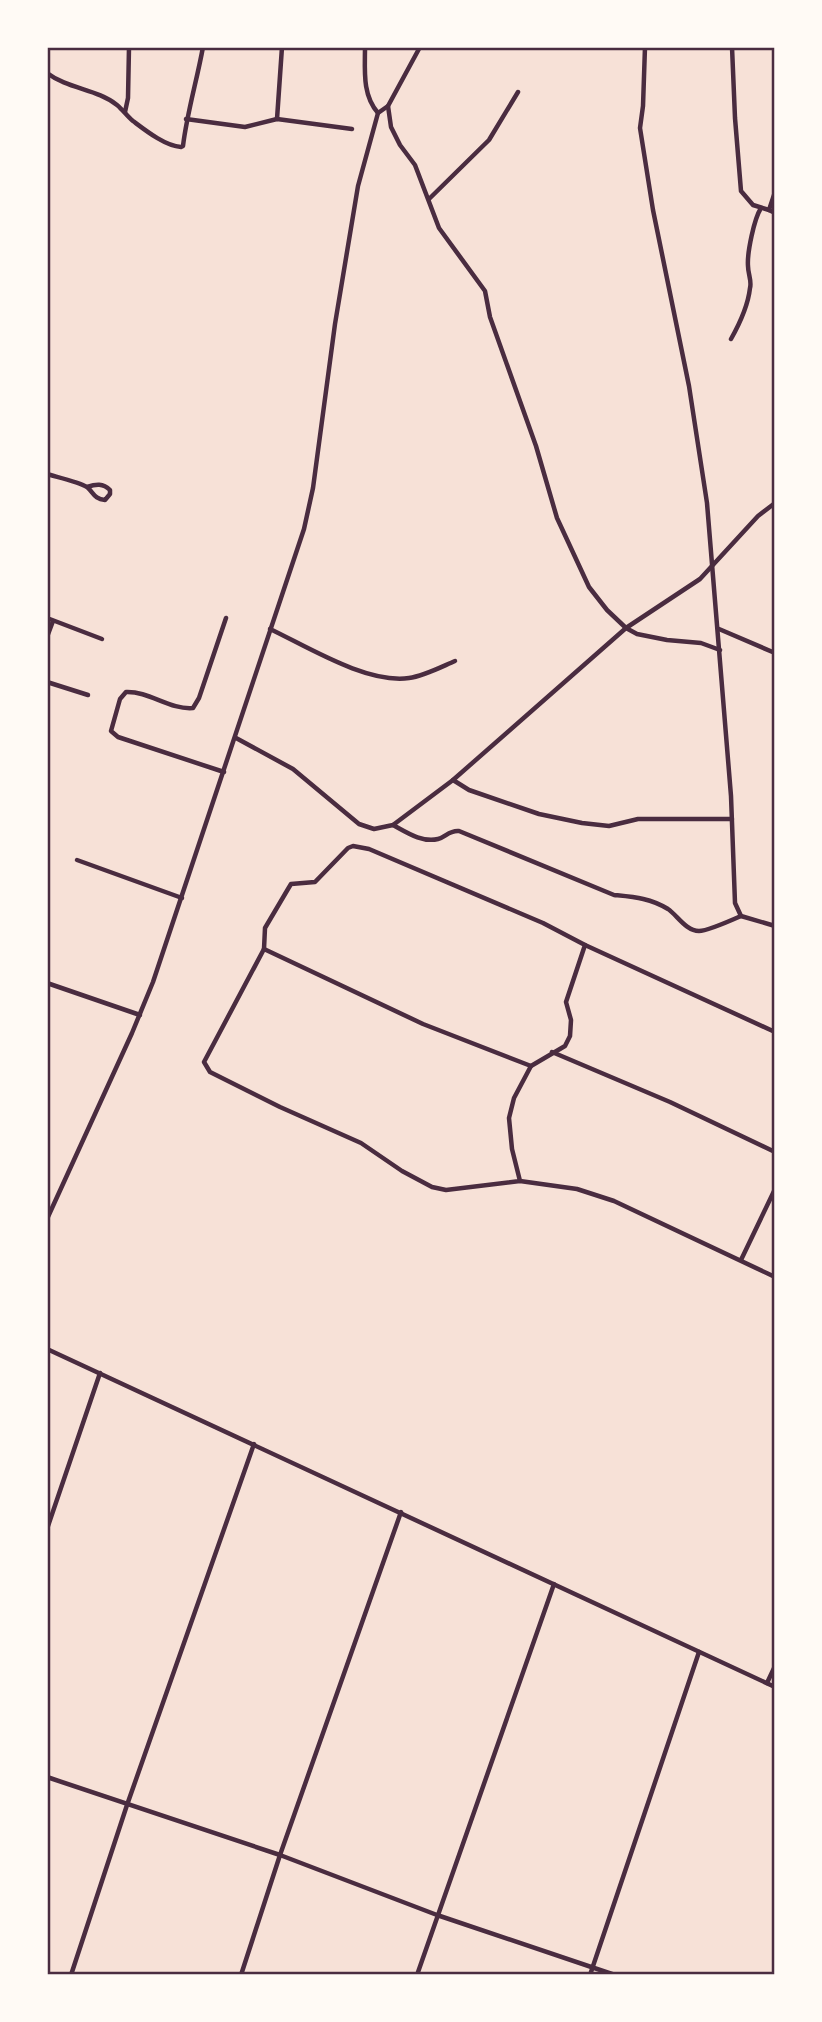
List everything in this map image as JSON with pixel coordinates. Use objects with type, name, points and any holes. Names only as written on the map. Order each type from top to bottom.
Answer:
[{"type":"street","points":[[125,112],[128,98],[129,47]]},
{"type":"street","points":[[47,73],[116,104],[131,119],[177,148],[183,146],[203,47]]},
{"type":"street","points":[[276,119],[282,47]]},
{"type":"street","points":[[365,47],[366,90],[370,104],[378,113]]},
{"type":"street","points":[[47,1219],[140,1015],[236,738],[309,508],[358,186],[378,113],[388,106],[420,47]]},
{"type":"street","points":[[645,47],[640,128],[653,210],[691,399],[707,503],[719,629],[735,903],[741,916]]},
{"type":"street","points":[[732,47],[734,118],[741,191],[753,205],[772,211],[775,192]]},
{"type":"street","points":[[429,199],[489,140],[518,92]]},
{"type":"street","points":[[388,106],[391,127],[415,165],[439,228],[485,291],[490,317],[536,446],[557,518],[577,567],[595,595],[626,628],[650,638],[701,643],[720,650]]},
{"type":"street","points":[[187,119],[245,127],[276,119],[352,130]]},
{"type":"street","points":[[731,339],[740,325],[751,285],[749,253],[754,221],[761,208]]},
{"type":"street","points":[[47,474],[87,487],[100,500],[105,500],[110,494],[110,490],[103,485],[87,487]]},
{"type":"street","points":[[236,738],[293,769],[359,824],[374,829],[393,825],[453,780],[626,628],[700,579],[758,516],[775,502]]},
{"type":"street","points":[[224,772],[118,737],[111,731],[120,699],[126,692],[193,708],[199,698],[226,618]]},
{"type":"street","points":[[47,637],[50,620],[102,639]]},
{"type":"street","points":[[270,629],[355,668],[387,678],[410,678],[455,661]]},
{"type":"street","points":[[719,629],[775,653]]},
{"type":"street","points":[[47,682],[88,695]]},
{"type":"street","points":[[453,780],[469,790],[539,814],[582,823],[608,826],[638,819],[732,819]]},
{"type":"street","points":[[393,825],[429,840],[438,839],[451,831],[459,831],[614,895],[627,894],[656,902],[676,915],[690,929],[706,929],[741,916],[775,926]]},
{"type":"street","points":[[775,1032],[543,923],[369,849],[353,846],[340,854],[315,881],[291,884],[265,928],[264,948],[204,1062],[210,1072],[270,1103],[361,1143],[402,1171],[432,1187],[446,1189],[520,1181],[577,1189],[614,1200],[775,1277]]},
{"type":"street","points":[[77,860],[182,898]]},
{"type":"street","points":[[520,1181],[512,1149],[509,1118],[514,1098],[531,1066],[565,1046],[570,1036],[571,1020],[566,1002],[585,945]]},
{"type":"street","points":[[264,948],[423,1024],[531,1066]]},
{"type":"street","points":[[47,983],[140,1015]]},
{"type":"street","points":[[552,1052],[670,1102],[775,1152]]},
{"type":"street","points":[[741,1260],[775,1189]]},
{"type":"street","points":[[47,1349],[775,1687]]},
{"type":"street","points":[[47,1530],[100,1373]]},
{"type":"street","points":[[71,1975],[127,1805],[254,1444]]},
{"type":"street","points":[[241,1975],[280,1855],[401,1512]]},
{"type":"street","points":[[417,1975],[554,1584]]},
{"type":"street","points":[[590,1975],[699,1652]]},
{"type":"street","points":[[767,1683],[775,1666]]},
{"type":"street","points":[[47,1777],[280,1855],[437,1915],[615,1975]]}]
